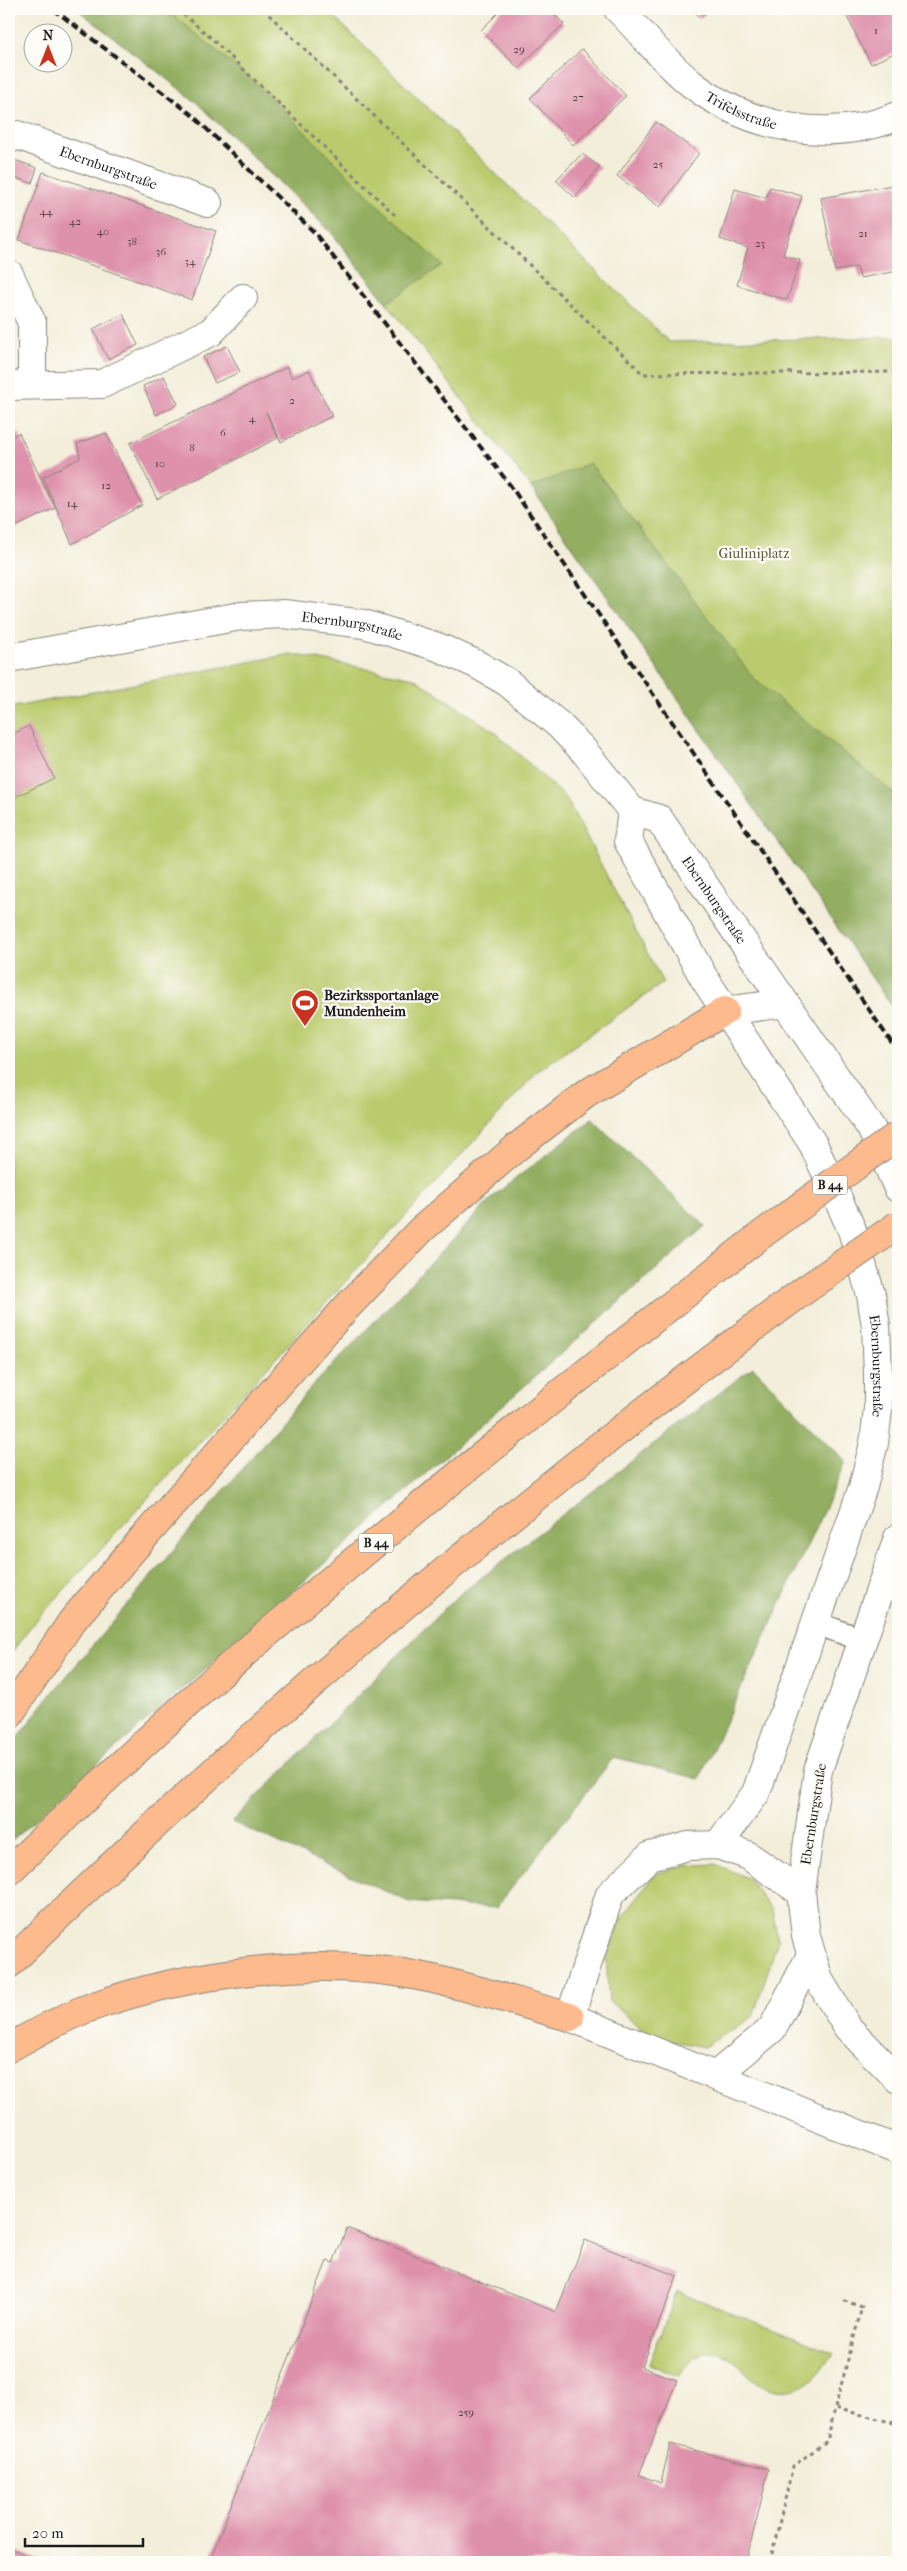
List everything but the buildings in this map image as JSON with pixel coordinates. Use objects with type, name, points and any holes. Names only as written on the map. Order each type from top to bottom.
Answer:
[{"type":"highway","points":[[9,1715],[66,1629],[130,1553],[345,1309],[421,1230],[517,1147],[586,1094],[725,1011]]},
{"type":"highway","name":"B 44","points":[[9,1871],[137,1749],[293,1611],[490,1448],[761,1235],[898,1135]]},
{"type":"highway","points":[[9,1964],[198,1785],[430,1583],[694,1371],[898,1225]]},
{"type":"highway","points":[[9,2048],[85,2010],[125,1996],[224,1974],[290,1969],[361,1968],[424,1977],[570,2017]]},
{"type":"street","name":"Trifelsstraße","points":[[618,9],[692,84],[741,113],[777,126],[828,132],[881,123],[898,116]]},
{"type":"street","name":"Ebernburgstraße","points":[[9,139],[17,135],[208,203]]},
{"type":"street","points":[[9,274],[32,323],[20,385],[102,384],[211,332],[243,298]]},
{"type":"street","name":"Ebernburgstraße","points":[[9,658],[241,616],[284,614],[364,624],[438,647],[476,664],[507,682],[560,726],[584,751],[632,811],[659,819],[871,1128],[898,1188]]},
{"type":"street","name":"Ebernburgstraße","points":[[632,811],[628,840],[725,1011],[794,1112],[826,1170],[852,1230],[863,1266],[876,1326],[878,1409],[874,1443],[863,1487],[756,1792],[718,1846]]},
{"type":"street","points":[[725,1011],[785,1003]]},
{"type":"street","name":"Ebernburgstraße","points":[[893,2070],[848,2028],[834,2008],[819,1980],[810,1957],[803,1918],[801,1892],[818,1770],[898,1538]]},
{"type":"street","name":"Ebernburgstraße","points":[[570,2017],[610,1894],[650,1856],[688,1846],[718,1846],[747,1855],[801,1892]]},
{"type":"street","points":[[715,2076],[772,2028],[810,1957]]},
{"type":"street","points":[[570,2017],[891,2147],[898,2167]]},
{"type":"lane","points":[[816,1622],[862,1640]]},
{"type":"path","points":[[177,9],[210,37],[397,217]]},
{"type":"path","points":[[263,9],[643,374],[898,372]]},
{"type":"path","points":[[770,2562],[793,2466],[827,2441],[862,2307],[842,2300]]},
{"type":"path","points":[[835,2408],[898,2424]]},
{"type":"path","points":[[896,2562],[898,2529]]},
{"type":"green space","name":"Giuliniplatz","points":[[77,9],[326,9],[669,342],[898,337],[898,1015],[531,487],[331,232],[195,101]]},
{"type":"green space","points":[[77,9],[166,9],[259,86],[379,206],[442,265],[387,303],[331,232],[195,101]]},
{"type":"green space","points":[[590,463],[755,680],[898,797],[898,1015],[531,487]]},
{"type":"green space","name":"Bezirkssportanlage Mundenheim","points":[[291,654],[414,678],[495,732],[566,798],[663,983],[538,1071],[31,1626],[9,1656],[9,708]]},
{"type":"green space","points":[[592,1119],[705,1226],[9,1843],[9,1750],[44,1703],[307,1392],[496,1194]]},
{"type":"green space","points":[[753,1367],[846,1462],[699,1779],[614,1757],[496,1908],[409,1902],[232,1822],[454,1599]]},
{"type":"green space","points":[[715,1864],[748,1878],[772,1910],[778,1940],[753,2017],[704,2047],[652,2037],[609,2001],[606,1959],[622,1917],[655,1874],[683,1866]]},
{"type":"green space","points":[[677,2291],[833,2353],[816,2377],[801,2387],[794,2389],[772,2389],[757,2383],[732,2359],[713,2352],[699,2355],[693,2359],[678,2376],[649,2364]]},
{"type":"railway","points":[[53,9],[191,114],[314,232],[510,485],[898,1052]]},
{"type":"place","name":"Bezirkssportanlage Mundenheim","points":[[305,1027]]}]
